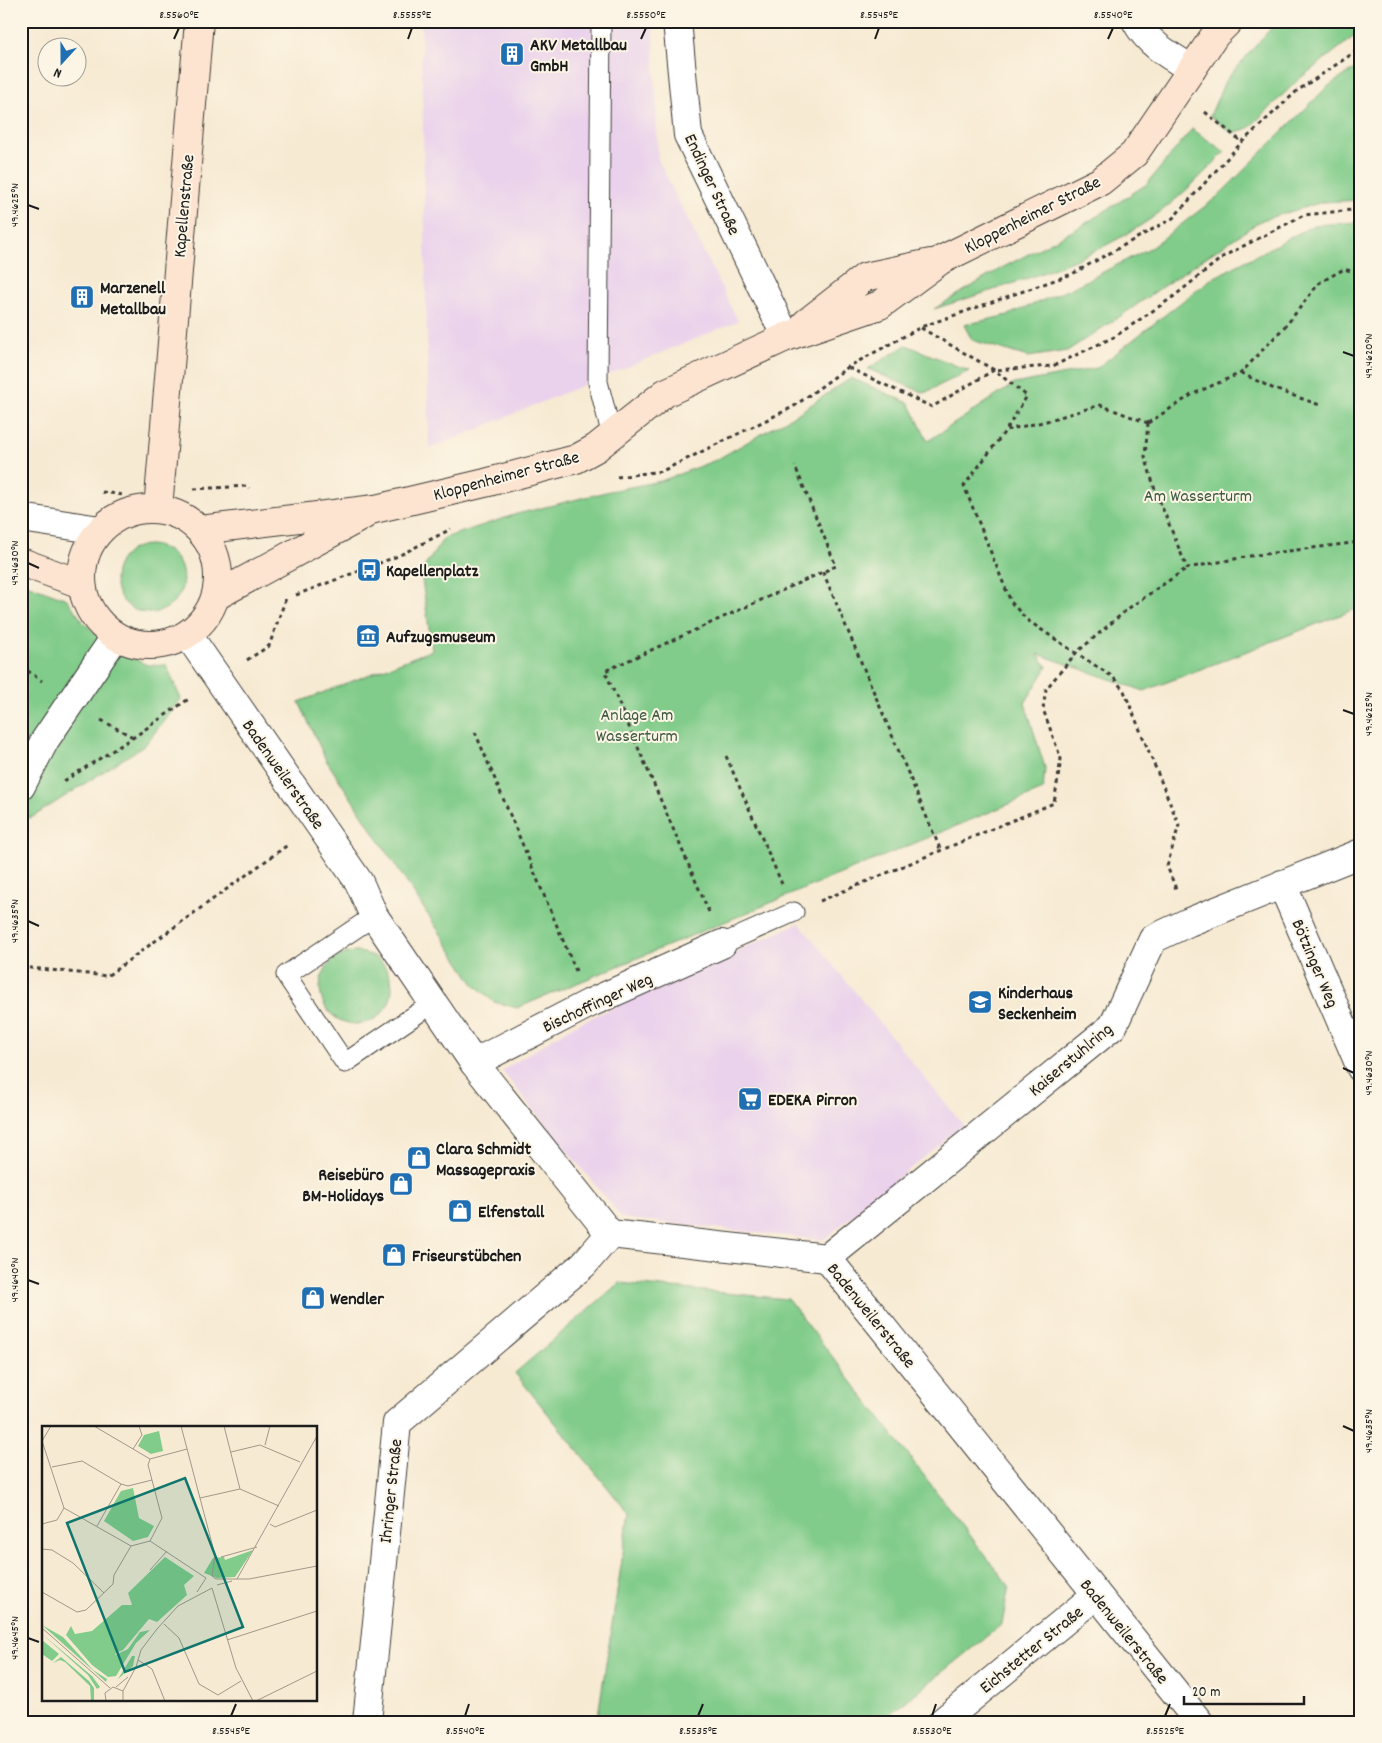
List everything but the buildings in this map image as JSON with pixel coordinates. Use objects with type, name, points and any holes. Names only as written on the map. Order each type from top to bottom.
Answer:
[{"type":"street","name":"Kapellenstraße","points":[[158,509],[198,21]]},
{"type":"street","name":"Endinger Straße","points":[[677,21],[688,135],[786,337]]},
{"type":"street","points":[[1136,21],[1142,33],[1161,50],[1185,80]]},
{"type":"street","name":"Kloppenheimer Straße","points":[[200,530],[375,510],[576,459],[596,448],[665,393],[786,337],[880,305],[941,260],[1101,180],[1134,154],[1215,35],[1229,21]]},
{"type":"street","points":[[158,509],[181,516],[200,530],[213,550],[218,573],[216,596],[206,618],[188,635],[171,643],[152,646],[133,644],[115,637],[98,623],[87,605],[81,584],[82,565],[89,546],[100,530],[117,517],[137,510],[158,509]]},
{"type":"street","name":"Kloppenheimer Straße","points":[[216,596],[375,510]]},
{"type":"street","points":[[21,518],[100,530]]},
{"type":"street","points":[[21,562],[81,584]]},
{"type":"street","name":"Badenweilerstraße","points":[[188,635],[219,678],[249,726],[359,882],[374,916],[474,1063],[610,1234],[827,1258],[1198,1722]]},
{"type":"street","points":[[21,786],[45,740],[115,637]]},
{"type":"street","name":"Kaiserstuhlring","points":[[827,1258],[1113,1026],[1153,939],[1189,922],[1361,853]]},
{"type":"street","name":"Bötzinger Weg","points":[[1282,884],[1361,1068]]},
{"type":"street","name":"Bischoffinger Weg","points":[[474,1063],[590,1002],[722,944]]},
{"type":"street","name":"Ihringer Straße","points":[[367,1722],[397,1423],[584,1264],[610,1234]]},
{"type":"street","name":"Eichstetter Straße","points":[[942,1722],[1096,1595]]},
{"type":"lane","points":[[601,21],[598,382],[612,436]]},
{"type":"lane","points":[[722,944],[794,912]]},
{"type":"lane","points":[[374,916],[286,976],[345,1063],[433,1003]]},
{"type":"path","points":[[614,478],[662,471],[793,407],[848,367],[921,327],[1072,274],[1173,218],[1242,142],[1297,91],[1361,48]]},
{"type":"path","points":[[1185,80],[1242,142]]},
{"type":"path","points":[[848,367],[932,407],[994,370],[1053,366],[1114,337],[1174,297],[1224,256],[1304,215],[1361,209]]},
{"type":"path","points":[[1148,423],[1193,394],[1241,373],[1288,323],[1319,283],[1344,269],[1361,274]]},
{"type":"path","points":[[921,327],[994,370],[1027,396],[1006,430],[964,486],[1011,602],[1027,620],[1113,677],[1124,691],[1179,825],[1166,866],[1189,922]]},
{"type":"path","points":[[1241,373],[1274,389],[1320,405]]},
{"type":"path","points":[[1006,430],[1042,422],[1100,405],[1148,423]]},
{"type":"path","points":[[1148,423],[1145,456],[1155,490],[1187,568]]},
{"type":"path","points":[[722,944],[605,671],[836,566],[795,466]]},
{"type":"path","points":[[62,783],[134,737],[268,646],[286,599],[398,556],[456,527]]},
{"type":"path","points":[[726,756],[794,912],[1054,803],[1062,759],[1043,709],[1046,689],[1076,653],[1129,608],[1187,568],[1256,555],[1361,542]]},
{"type":"path","points":[[823,572],[941,851]]},
{"type":"path","points":[[475,732],[590,1002]]},
{"type":"path","points":[[21,967],[107,976],[295,839]]},
{"type":"shaded area","points":[[421,21],[653,21],[658,159],[738,321],[429,449]]},
{"type":"shaded area","points":[[799,923],[963,1125],[823,1240],[622,1218],[502,1071],[569,1028]]},
{"type":"green space","points":[[1281,21],[1361,21],[1361,31],[1298,80],[1249,128],[1232,133],[1210,116],[1225,81],[1272,27]]},
{"type":"green space","points":[[1361,65],[1361,200],[1323,202],[1262,220],[1067,351],[1028,357],[972,340],[964,325],[1008,315],[1072,288],[1152,247],[1217,197],[1327,87]]},
{"type":"green space","points":[[1192,129],[1225,152],[1181,195],[1152,218],[1101,248],[1074,260],[1018,282],[934,309],[1000,269],[1080,227],[1147,184]]},
{"type":"green space","name":"Anlage Am Wasserturm","points":[[1361,222],[1361,607],[1144,691],[1038,654],[1047,667],[1025,703],[1045,768],[1043,790],[517,1008],[494,1002],[473,983],[326,760],[299,702],[432,650],[421,572],[444,538],[517,514],[610,491],[661,481],[716,460],[800,412],[851,378],[909,403],[928,441],[1014,384],[1097,368],[1211,279],[1314,225]]},
{"type":"green space","points":[[906,345],[969,371],[924,393],[868,369]]},
{"type":"green space","points":[[149,545],[162,548],[173,555],[180,566],[183,579],[180,592],[173,603],[162,610],[149,613],[136,610],[125,603],[118,592],[115,579],[118,566],[125,555],[136,548]]},
{"type":"green space","points":[[21,582],[67,599],[83,622],[104,641],[119,651],[147,665],[166,665],[181,699],[145,745],[31,818],[21,815]]},
{"type":"green space","points":[[356,952],[370,955],[382,962],[389,974],[392,988],[389,1002],[382,1014],[370,1021],[356,1024],[342,1021],[330,1014],[323,1002],[320,988],[323,974],[330,962],[342,955]]},
{"type":"green space","points":[[619,1283],[788,1299],[1009,1586],[1002,1624],[880,1722],[597,1722],[629,1514],[515,1373]]},
{"type":"place","name":"AKV Metallbau GmbH","points":[[512,54]]},
{"type":"place","name":"Marzenell Metallbau","points":[[82,297]]},
{"type":"place","name":"Kapellenplatz","points":[[369,570]]},
{"type":"place","name":"Aufzugsmuseum","points":[[368,636]]},
{"type":"place","name":"Kinderhaus Seckenheim","points":[[980,1002]]},
{"type":"place","name":"EDEKA Pirron","points":[[750,1099]]},
{"type":"place","name":"Clara Schmidt Massagepraxis","points":[[419,1158]]},
{"type":"place","name":"Reisebüro BM-Holidays","points":[[401,1184]]},
{"type":"place","name":"Elfenstall","points":[[460,1211]]},
{"type":"place","name":"Friseurstübchen","points":[[394,1255]]},
{"type":"place","name":"Wendler","points":[[313,1298]]},
{"type":"park label","name":"Am Wasserturm","points":[[1198,495]]}]
